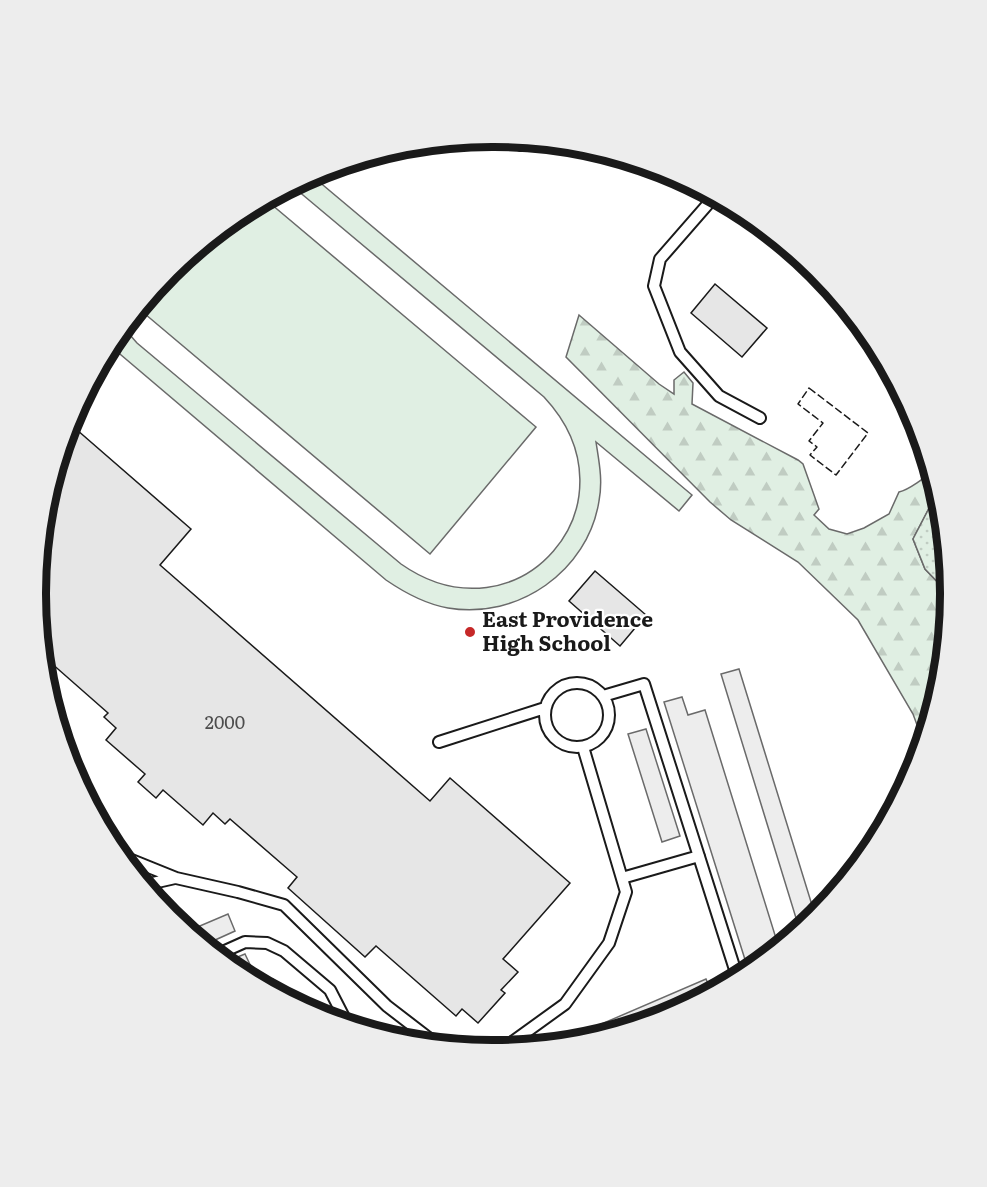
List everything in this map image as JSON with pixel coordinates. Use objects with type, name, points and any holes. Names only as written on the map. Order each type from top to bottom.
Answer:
[{"type":"lane","points":[[710,202],[660,259],[654,286],[680,352],[719,396],[760,418]]},
{"type":"lane","points":[[586,684],[603,696],[608,706],[609,717],[602,736],[583,747],[562,744],[554,738],[545,719],[545,708],[549,699],[565,685],[586,684]]},
{"type":"lane","points":[[603,696],[644,684],[735,969]]},
{"type":"lane","points":[[439,742],[545,708]]},
{"type":"lane","points":[[515,1040],[565,1004],[609,943],[626,892],[583,747]]},
{"type":"lane","points":[[622,878],[699,856]]},
{"type":"lane","points":[[136,862],[176,878],[284,905],[387,1006],[425,1035]]},
{"type":"lane","points":[[153,883],[176,878]]},
{"type":"lane","points":[[225,951],[245,942],[267,943],[284,951],[330,990],[342,1014]]},
{"type":"green space","points":[[320,182],[692,495],[679,511],[596,442],[601,478],[599,501],[592,526],[581,549],[565,569],[546,585],[524,598],[500,606],[474,610],[448,608],[431,604],[386,580],[118,352],[129,334],[401,564],[445,585],[487,587],[524,575],[553,551],[573,518],[580,479],[571,438],[544,397],[299,192]]},
{"type":"green space","points":[[272,205],[536,427],[430,554],[145,314],[177,277],[199,257],[221,239]]},
{"type":"green space","points":[[579,315],[659,384],[674,394],[674,380],[684,372],[693,383],[692,404],[803,464],[819,509],[814,515],[829,529],[847,534],[864,528],[889,514],[899,492],[925,477],[931,504],[913,539],[925,569],[940,585],[940,623],[932,681],[919,730],[913,714],[858,620],[798,562],[731,520],[710,502],[566,357]]},
{"type":"green space","points":[[931,504],[937,535],[940,585],[925,569],[913,539]]},
{"type":"shaded area","points":[[739,669],[813,907],[797,922],[721,674]]},
{"type":"shaded area","points":[[682,697],[688,715],[705,710],[776,940],[746,962],[664,702]]},
{"type":"shaded area","points":[[646,729],[680,836],[662,842],[628,734]]},
{"type":"shaded area","points":[[228,914],[235,931],[213,941],[196,927]]},
{"type":"shaded area","points":[[245,954],[252,970],[245,965],[235,958]]},
{"type":"shaded area","points":[[706,979],[709,985],[637,1017],[586,1031]]},
{"type":"building","points":[[715,284],[767,328],[742,357],[691,313]]},
{"type":"building","points":[[78,431],[191,529],[160,565],[430,801],[450,778],[570,883],[503,959],[518,972],[501,990],[505,993],[478,1023],[462,1009],[456,1016],[376,946],[365,957],[288,888],[297,877],[230,819],[225,824],[213,813],[203,825],[163,790],[156,798],[138,782],[145,774],[106,740],[116,728],[104,717],[108,713],[52,664],[50,652],[46,594],[50,535],[62,478]]},
{"type":"building","points":[[595,571],[646,615],[620,646],[569,601]]},
{"type":"fence","points":[[809,388],[868,433],[836,475],[810,455],[817,447],[809,441],[823,423],[798,404],[809,388]]},
{"type":"place","name":"East Providence High School","points":[[470,632]]}]
